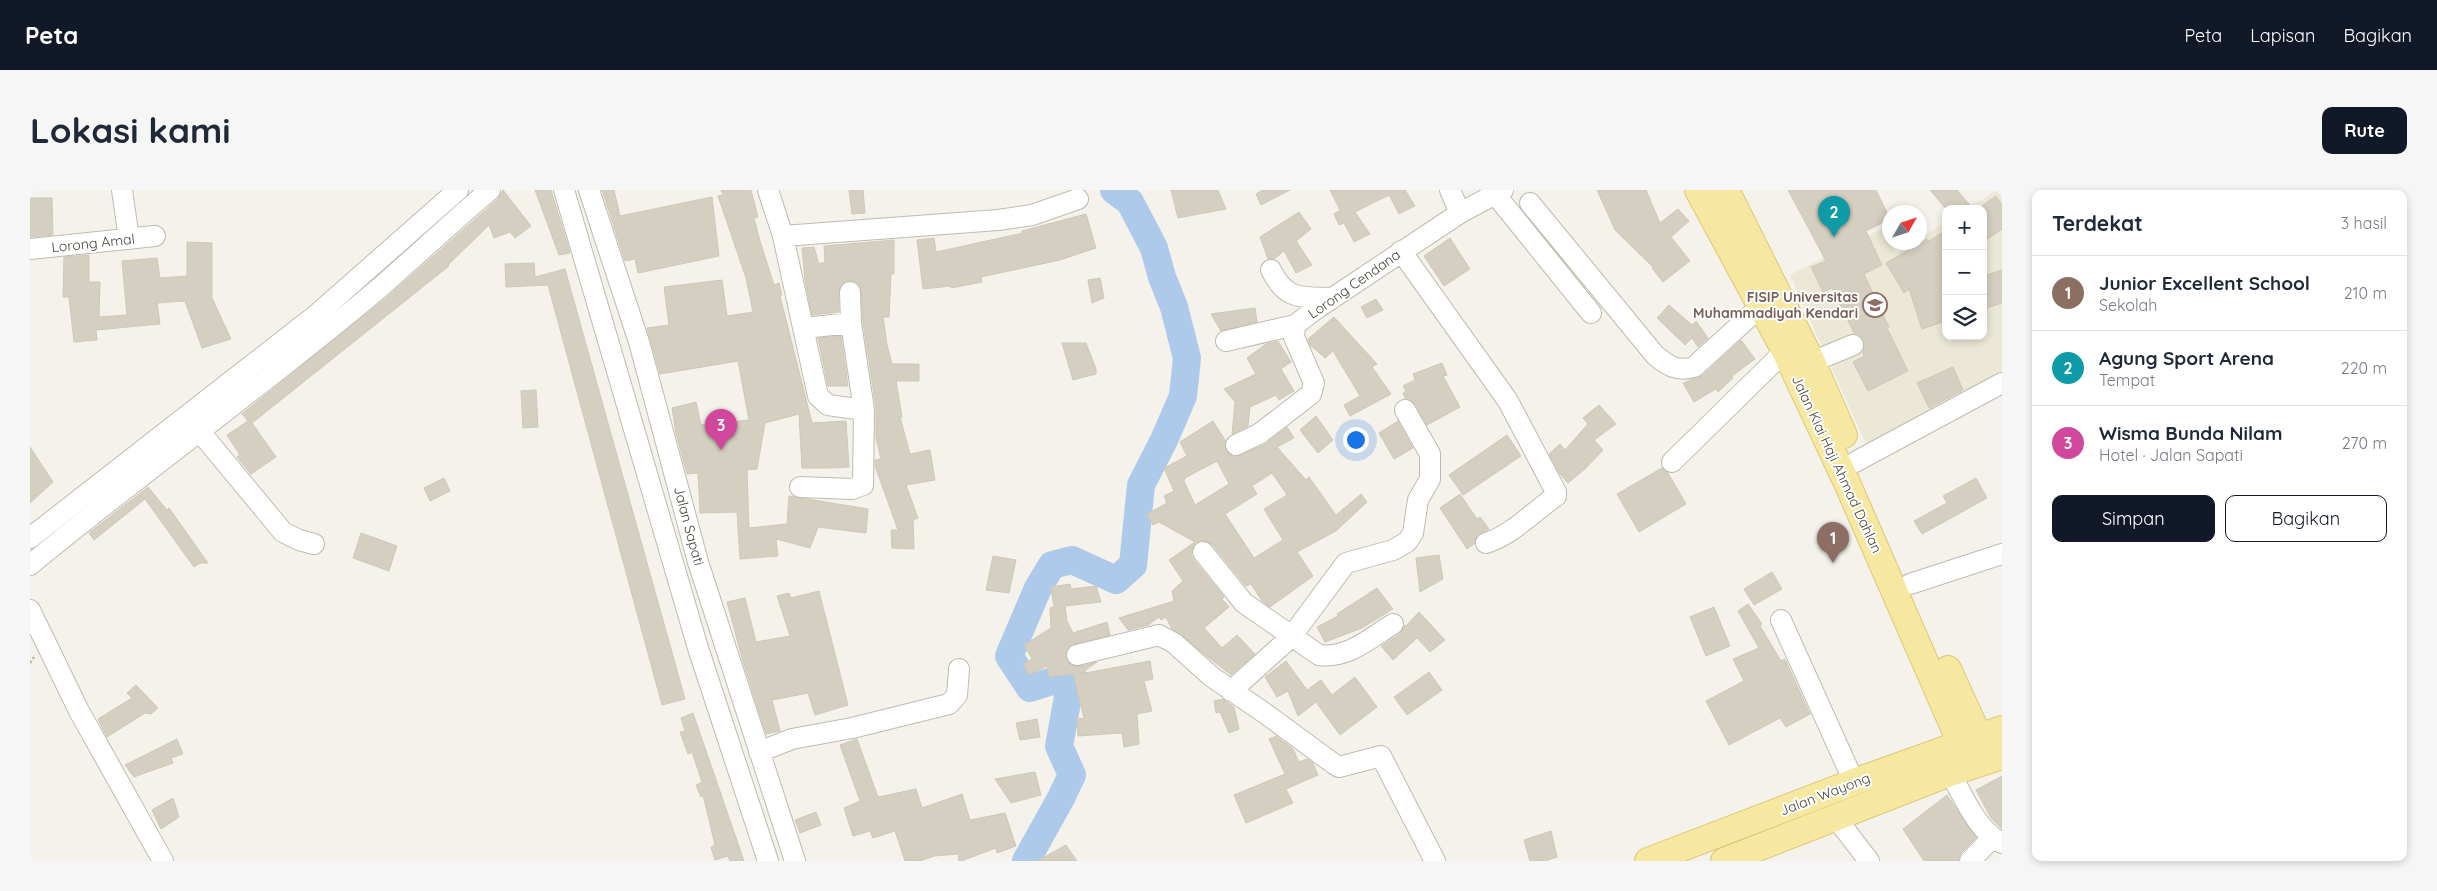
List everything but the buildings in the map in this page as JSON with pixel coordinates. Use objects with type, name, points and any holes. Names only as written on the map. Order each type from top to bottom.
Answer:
[{"type":"main road","name":"Jalan Kiai Haji Ahmad Dahlan","points":[[1698,190],[1785,351],[1847,483],[1974,734]]},
{"type":"main road","name":"Jalan Kiai Haji Ahmad Dahlan","points":[[1726,190],[1812,362],[1974,734]]},
{"type":"main road","name":"Jalan Wayong","points":[[1648,861],[1974,734]]},
{"type":"main road","name":"Jalan Wayong","points":[[1724,861],[1950,774],[2002,756]]},
{"type":"street","points":[[122,190],[129,239]]},
{"type":"street","points":[[30,538],[316,315],[458,190]]},
{"type":"street","points":[[30,565],[109,500],[201,433],[377,290],[490,190]]},
{"type":"street","name":"Jalan Sapati","points":[[564,190],[698,648],[768,861]]},
{"type":"street","name":"Jalan Sapati","points":[[589,190],[639,342],[698,562],[795,861]]},
{"type":"street","points":[[768,190],[783,236],[818,396],[828,405],[864,410]]},
{"type":"street","points":[[1450,190],[1460,213]]},
{"type":"street","points":[[1499,192],[1592,313]]},
{"type":"street","name":"Lorong Cendana","points":[[1236,445],[1260,434],[1311,394],[1314,382],[1294,337],[1295,325],[1460,213],[1499,192]]},
{"type":"street","points":[[783,236],[998,220],[1032,215],[1078,199]]},
{"type":"street","points":[[1530,203],[1656,355],[1674,369],[1684,370],[1694,367],[1761,306]]},
{"type":"street","name":"Lorong Amal","points":[[30,249],[155,236]]},
{"type":"street","points":[[1402,252],[1508,401],[1556,492],[1556,496],[1512,530],[1498,540],[1486,544]]},
{"type":"street","points":[[1271,270],[1277,283],[1285,291],[1297,297],[1333,298]]},
{"type":"street","points":[[800,487],[852,489],[862,486],[864,410],[850,324],[850,292]]},
{"type":"street","points":[[804,328],[850,324]]},
{"type":"street","points":[[1226,341],[1295,325]]},
{"type":"street","points":[[1812,362],[1853,346]]},
{"type":"street","points":[[1672,462],[1785,351]]},
{"type":"street","points":[[1856,462],[2002,383]]},
{"type":"street","points":[[1231,691],[1291,637],[1346,563],[1393,550],[1407,542],[1413,533],[1418,500],[1430,479],[1430,454],[1405,410]]},
{"type":"street","points":[[201,433],[283,532],[299,540],[314,544]]},
{"type":"street","points":[[1203,552],[1244,602],[1319,656],[1333,657],[1344,654],[1393,624]]},
{"type":"street","points":[[1910,584],[2002,554]]},
{"type":"street","points":[[30,610],[80,711],[163,861]]},
{"type":"street","points":[[1781,620],[1854,782]]},
{"type":"street","points":[[1077,655],[1159,635],[1174,643],[1212,677],[1231,691],[1339,767],[1379,756],[1384,758],[1435,861]]},
{"type":"street","points":[[698,648],[723,641]]},
{"type":"street","points":[[759,752],[792,739],[852,728],[949,704],[957,696],[959,668]]},
{"type":"street","points":[[1950,774],[1972,811],[1997,841],[1970,861]]},
{"type":"street","points":[[1836,818],[1869,861]]},
{"type":"shaded area","name":"FISIP Universitas Muhammadiyah Kendari","points":[[1997,190],[2002,190],[2002,378],[1866,444],[1790,275],[1882,229],[1882,250],[1894,250],[1896,253],[1901,250],[1927,250],[1927,234],[1942,224],[1942,340],[1987,340],[1987,205],[1973,205]]},
{"type":"waterway","points":[[1026,861],[1072,775],[1059,746],[1072,675],[1030,688],[1009,656],[1038,588],[1052,565],[1072,560],[1116,580],[1133,565],[1141,485],[1164,440],[1183,396],[1187,358],[1174,307],[1162,277],[1154,248],[1130,202],[1114,190]]},
{"type":"place","name":"Agung Sport Arena","points":[[1834,237]]},
{"type":"place","name":"FISIP Universitas Muhammadiyah Kendari","points":[[1875,305]]},
{"type":"place","name":"Wisma Bunda Nilam","points":[[721,450]]},
{"type":"place","name":"Junior Excellent School","points":[[1833,563]]}]
